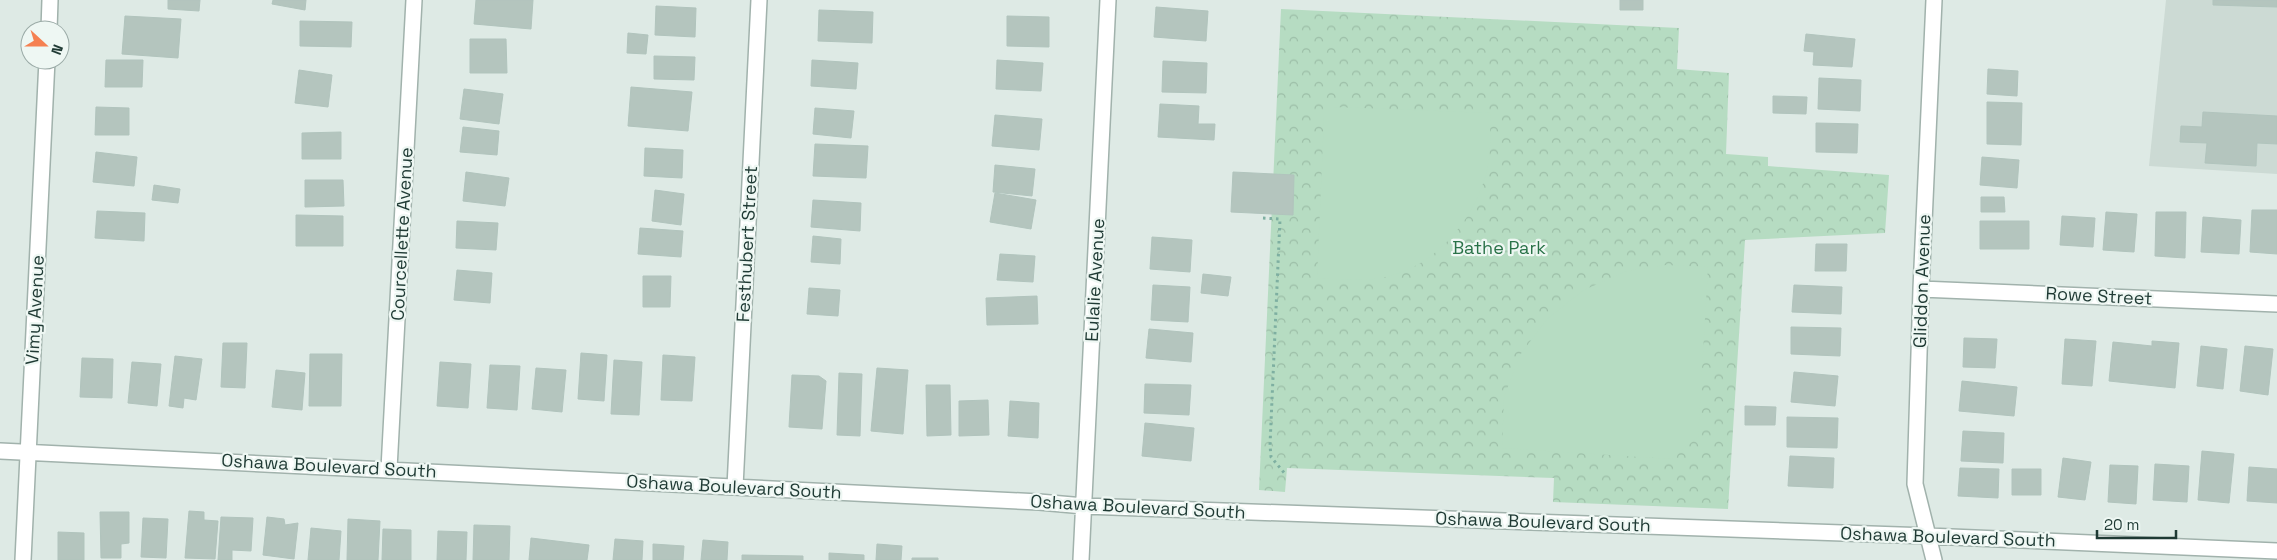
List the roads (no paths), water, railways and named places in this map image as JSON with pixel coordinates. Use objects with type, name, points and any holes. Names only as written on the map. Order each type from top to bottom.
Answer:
[{"type":"street","points":[[49,20],[50,0]]},
{"type":"street","name":"Courcellette Avenue","points":[[390,469],[414,0]]},
{"type":"street","name":"Festhubert Street","points":[[735,487],[759,0]]},
{"type":"street","name":"Eulalie Avenue","points":[[1081,560],[1108,0]]},
{"type":"street","name":"Gliddon Avenue","points":[[1934,0],[1920,288],[1915,484],[1934,560]]},
{"type":"street","name":"Vimy Avenue","points":[[23,560],[46,70]]},
{"type":"street","name":"Rowe Street","points":[[1920,288],[2277,304]]},
{"type":"street","name":"Oshawa Boulevard South","points":[[0,451],[390,469],[1039,502],[1084,506],[1928,536],[2234,555],[2277,550]]},
{"type":"park label","name":"Bathe Park","points":[[1499,248]]}]
